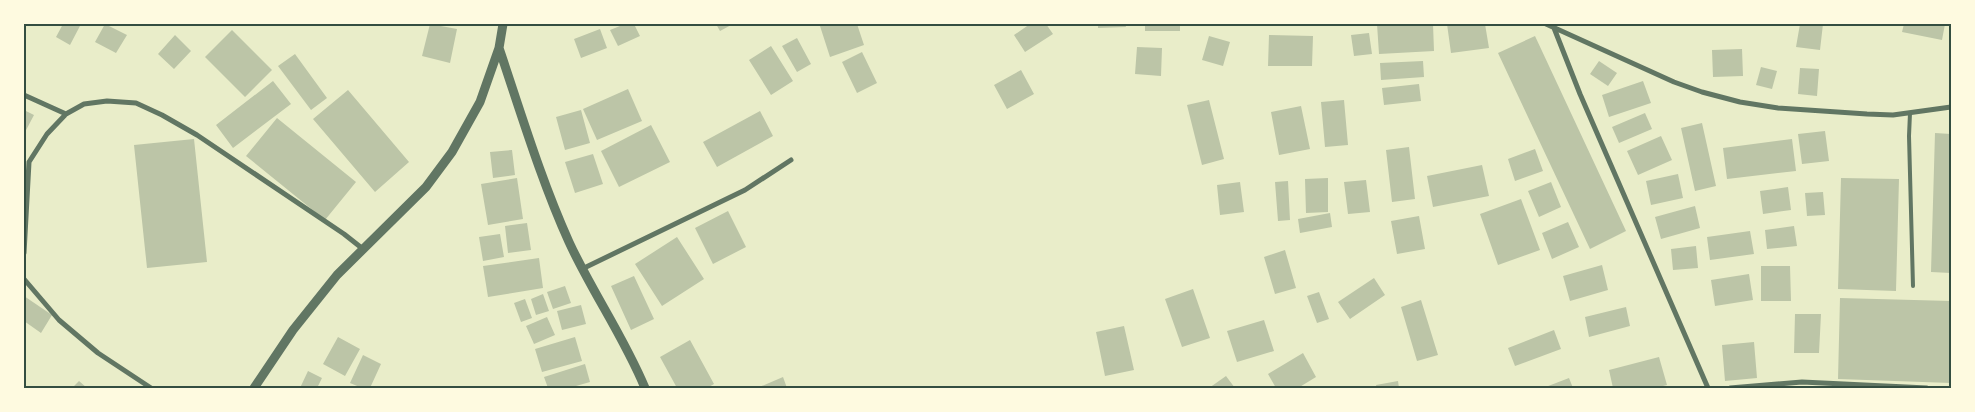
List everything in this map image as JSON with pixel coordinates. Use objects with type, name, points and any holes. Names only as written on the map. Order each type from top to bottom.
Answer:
[{"type":"street","points":[[254,388],[293,330],[337,275],[426,187],[452,152],[480,102],[499,48],[503,24]]},
{"type":"street","points":[[1546,24],[1674,82],[1740,102],[1822,112],[1884,114],[1910,113],[1951,107]]},
{"type":"street","points":[[1554,28],[1595,131],[1708,388]]},
{"type":"street","points":[[499,48],[556,210],[582,269],[619,334],[645,388]]},
{"type":"street","points":[[24,95],[66,114]]},
{"type":"street","points":[[24,254],[27,161],[47,134],[66,114],[84,104],[107,100],[136,103],[197,135],[344,234],[363,249]]},
{"type":"street","points":[[582,269],[745,190],[791,160]]},
{"type":"street","points":[[24,279],[59,320],[98,353],[151,388]]},
{"type":"street","points":[[1730,388],[1802,382],[1927,388]]},
{"type":"lane","points":[[1910,113],[1913,286]]},
{"type":"building","points":[[63,24],[81,24],[70,45],[56,37]]},
{"type":"building","points":[[105,24],[127,35],[116,53],[95,42]]},
{"type":"building","points":[[430,24],[457,29],[450,63],[422,56]]},
{"type":"building","points":[[625,24],[634,24],[640,36],[618,46],[610,30]]},
{"type":"building","points":[[716,24],[733,24],[720,31]]},
{"type":"building","points":[[826,24],[857,24],[864,45],[830,57],[820,26]]},
{"type":"building","points":[[1030,24],[1046,24],[1053,34],[1025,52],[1014,35]]},
{"type":"building","points":[[1098,24],[1125,24],[1126,27],[1098,28]]},
{"type":"building","points":[[1145,24],[1180,24],[1180,31],[1145,31]]},
{"type":"building","points":[[1377,24],[1433,24],[1434,51],[1379,54]]},
{"type":"building","points":[[1447,24],[1485,24],[1489,48],[1451,53]]},
{"type":"building","points":[[1800,24],[1823,24],[1820,50],[1796,47]]},
{"type":"building","points":[[1904,24],[1945,24],[1942,40],[1902,32]]},
{"type":"building","points":[[600,29],[607,48],[581,58],[574,39]]},
{"type":"building","points":[[232,30],[272,70],[245,97],[205,57]]},
{"type":"building","points":[[1369,33],[1372,54],[1354,56],[1351,35]]},
{"type":"building","points":[[175,35],[191,51],[174,69],[158,54]]},
{"type":"building","points":[[1269,35],[1313,36],[1312,66],[1268,66]]},
{"type":"building","points":[[1209,36],[1230,42],[1223,66],[1202,60]]},
{"type":"building","points":[[1535,36],[1626,231],[1590,249],[1498,53]]},
{"type":"building","points":[[797,38],[811,64],[797,72],[782,46]]},
{"type":"building","points":[[771,46],[793,81],[771,95],[749,60]]},
{"type":"building","points":[[1137,47],[1162,48],[1161,76],[1135,74]]},
{"type":"building","points":[[1742,49],[1743,76],[1713,77],[1712,50]]},
{"type":"building","points":[[862,52],[877,83],[857,93],[842,62]]},
{"type":"building","points":[[295,54],[327,98],[311,110],[278,66]]},
{"type":"building","points":[[1423,61],[1424,77],[1381,80],[1380,63]]},
{"type":"building","points":[[1599,61],[1617,73],[1608,86],[1590,74]]},
{"type":"building","points":[[1761,67],[1777,71],[1772,89],[1756,85]]},
{"type":"building","points":[[1800,68],[1819,69],[1817,96],[1798,94]]},
{"type":"building","points":[[1021,70],[1034,94],[1007,109],[994,85]]},
{"type":"building","points":[[273,81],[291,104],[233,148],[216,125]]},
{"type":"building","points":[[1643,81],[1651,103],[1609,117],[1602,95]]},
{"type":"building","points":[[1419,84],[1421,101],[1384,105],[1382,88]]},
{"type":"building","points":[[628,89],[642,121],[597,140],[583,109]]},
{"type":"building","points":[[348,90],[409,162],[375,192],[313,119]]},
{"type":"building","points":[[1209,100],[1224,159],[1202,165],[1187,105]]},
{"type":"building","points":[[1344,100],[1348,145],[1325,147],[1321,102]]},
{"type":"building","points":[[1301,106],[1310,149],[1279,155],[1271,112]]},
{"type":"building","points":[[24,110],[34,115],[24,134]]},
{"type":"building","points":[[581,110],[590,143],[565,150],[556,117]]},
{"type":"building","points":[[760,111],[773,136],[717,167],[703,142]]},
{"type":"building","points":[[1645,113],[1652,129],[1619,143],[1612,127]]},
{"type":"building","points":[[277,118],[356,182],[325,220],[246,156]]},
{"type":"building","points":[[1702,123],[1716,186],[1695,191],[1681,128]]},
{"type":"building","points":[[651,125],[670,162],[619,187],[601,151]]},
{"type":"building","points":[[1825,131],[1829,161],[1802,164],[1798,134]]},
{"type":"building","points":[[1935,133],[1951,134],[1951,273],[1931,272]]},
{"type":"building","points":[[1661,136],[1672,160],[1638,175],[1627,151]]},
{"type":"building","points":[[194,139],[207,262],[147,268],[134,145]]},
{"type":"building","points":[[1792,139],[1796,171],[1727,179],[1723,148]]},
{"type":"building","points":[[1409,147],[1415,199],[1392,202],[1386,150]]},
{"type":"building","points":[[1535,149],[1543,171],[1515,181],[1508,159]]},
{"type":"building","points":[[512,150],[515,175],[493,178],[490,152]]},
{"type":"building","points":[[593,154],[603,184],[575,193],[565,162]]},
{"type":"building","points":[[1482,165],[1489,196],[1433,207],[1427,176]]},
{"type":"building","points":[[1678,174],[1683,198],[1651,205],[1646,181]]},
{"type":"building","points":[[517,178],[523,219],[488,225],[481,184]]},
{"type":"building","points":[[1328,178],[1328,212],[1306,213],[1305,179]]},
{"type":"building","points":[[1841,178],[1899,179],[1896,291],[1838,289]]},
{"type":"building","points":[[1366,180],[1370,212],[1348,214],[1344,182]]},
{"type":"building","points":[[1288,181],[1290,220],[1278,221],[1275,182]]},
{"type":"building","points":[[1240,182],[1244,212],[1220,215],[1217,185]]},
{"type":"building","points":[[1551,182],[1561,207],[1539,217],[1528,191]]},
{"type":"building","points":[[1788,187],[1791,210],[1763,214],[1760,191]]},
{"type":"building","points":[[1823,192],[1825,215],[1807,216],[1805,193]]},
{"type":"building","points":[[1521,199],[1540,250],[1498,265],[1480,214]]},
{"type":"building","points":[[1695,206],[1700,228],[1661,239],[1655,217]]},
{"type":"building","points":[[728,211],[746,247],[713,264],[695,228]]},
{"type":"building","points":[[1330,213],[1332,227],[1300,233],[1298,219]]},
{"type":"building","points":[[1419,216],[1425,249],[1397,254],[1391,221]]},
{"type":"building","points":[[1568,222],[1579,247],[1552,259],[1542,233]]},
{"type":"building","points":[[527,223],[531,250],[508,253],[505,226]]},
{"type":"building","points":[[1794,226],[1797,246],[1767,249],[1765,230]]},
{"type":"building","points":[[1750,231],[1754,254],[1710,260],[1707,237]]},
{"type":"building","points":[[500,234],[504,257],[483,261],[479,237]]},
{"type":"building","points":[[677,237],[704,279],[662,306],[635,264]]},
{"type":"building","points":[[1696,246],[1698,268],[1673,270],[1671,249]]},
{"type":"building","points":[[1285,250],[1296,288],[1275,294],[1264,257]]},
{"type":"building","points":[[539,258],[543,288],[488,297],[483,266]]},
{"type":"building","points":[[1602,265],[1608,290],[1570,301],[1563,276]]},
{"type":"building","points":[[1761,266],[1790,266],[1791,301],[1761,301]]},
{"type":"building","points":[[1749,274],[1753,300],[1715,306],[1711,280]]},
{"type":"building","points":[[634,276],[654,319],[631,330],[611,286]]},
{"type":"building","points":[[1374,278],[1385,295],[1350,319],[1338,302]]},
{"type":"building","points":[[565,286],[571,303],[553,309],[547,292]]},
{"type":"building","points":[[1193,289],[1210,338],[1182,347],[1165,299]]},
{"type":"building","points":[[1319,292],[1329,319],[1317,323],[1307,296]]},
{"type":"building","points":[[543,294],[549,311],[536,315],[531,299]]},
{"type":"building","points":[[24,296],[52,315],[41,333],[24,321]]},
{"type":"building","points":[[1840,298],[1951,301],[1951,383],[1838,379]]},
{"type":"building","points":[[525,299],[532,318],[521,322],[514,303]]},
{"type":"building","points":[[1421,300],[1438,355],[1417,361],[1401,307]]},
{"type":"building","points":[[581,305],[586,324],[562,330],[557,311]]},
{"type":"building","points":[[1626,307],[1630,326],[1589,337],[1585,317]]},
{"type":"building","points":[[1795,314],[1821,314],[1819,353],[1794,353]]},
{"type":"building","points":[[547,317],[555,335],[534,344],[526,326]]},
{"type":"building","points":[[1264,320],[1274,351],[1237,362],[1227,331]]},
{"type":"building","points":[[1124,326],[1134,370],[1105,376],[1096,332]]},
{"type":"building","points":[[1554,330],[1561,349],[1515,366],[1508,348]]},
{"type":"building","points":[[338,337],[360,349],[345,376],[323,364]]},
{"type":"building","points":[[575,337],[582,361],[542,372],[535,349]]},
{"type":"building","points":[[690,340],[714,384],[707,388],[677,388],[660,357]]},
{"type":"building","points":[[1754,342],[1757,378],[1725,381],[1722,345]]},
{"type":"building","points":[[1303,353],[1316,377],[1298,388],[1276,388],[1268,374]]},
{"type":"building","points":[[363,355],[381,364],[370,388],[362,388],[350,383]]},
{"type":"building","points":[[1659,357],[1667,385],[1655,388],[1613,388],[1609,370]]},
{"type":"building","points":[[585,364],[590,382],[569,388],[548,388],[544,377]]},
{"type":"building","points":[[308,371],[322,378],[317,388],[300,388]]},
{"type":"building","points":[[1226,376],[1235,388],[1209,388]]},
{"type":"building","points":[[783,377],[787,388],[757,388]]},
{"type":"building","points":[[1569,378],[1573,388],[1543,388]]},
{"type":"building","points":[[79,381],[87,388],[72,388]]},
{"type":"building","points":[[1398,381],[1399,388],[1377,388],[1376,385]]}]
